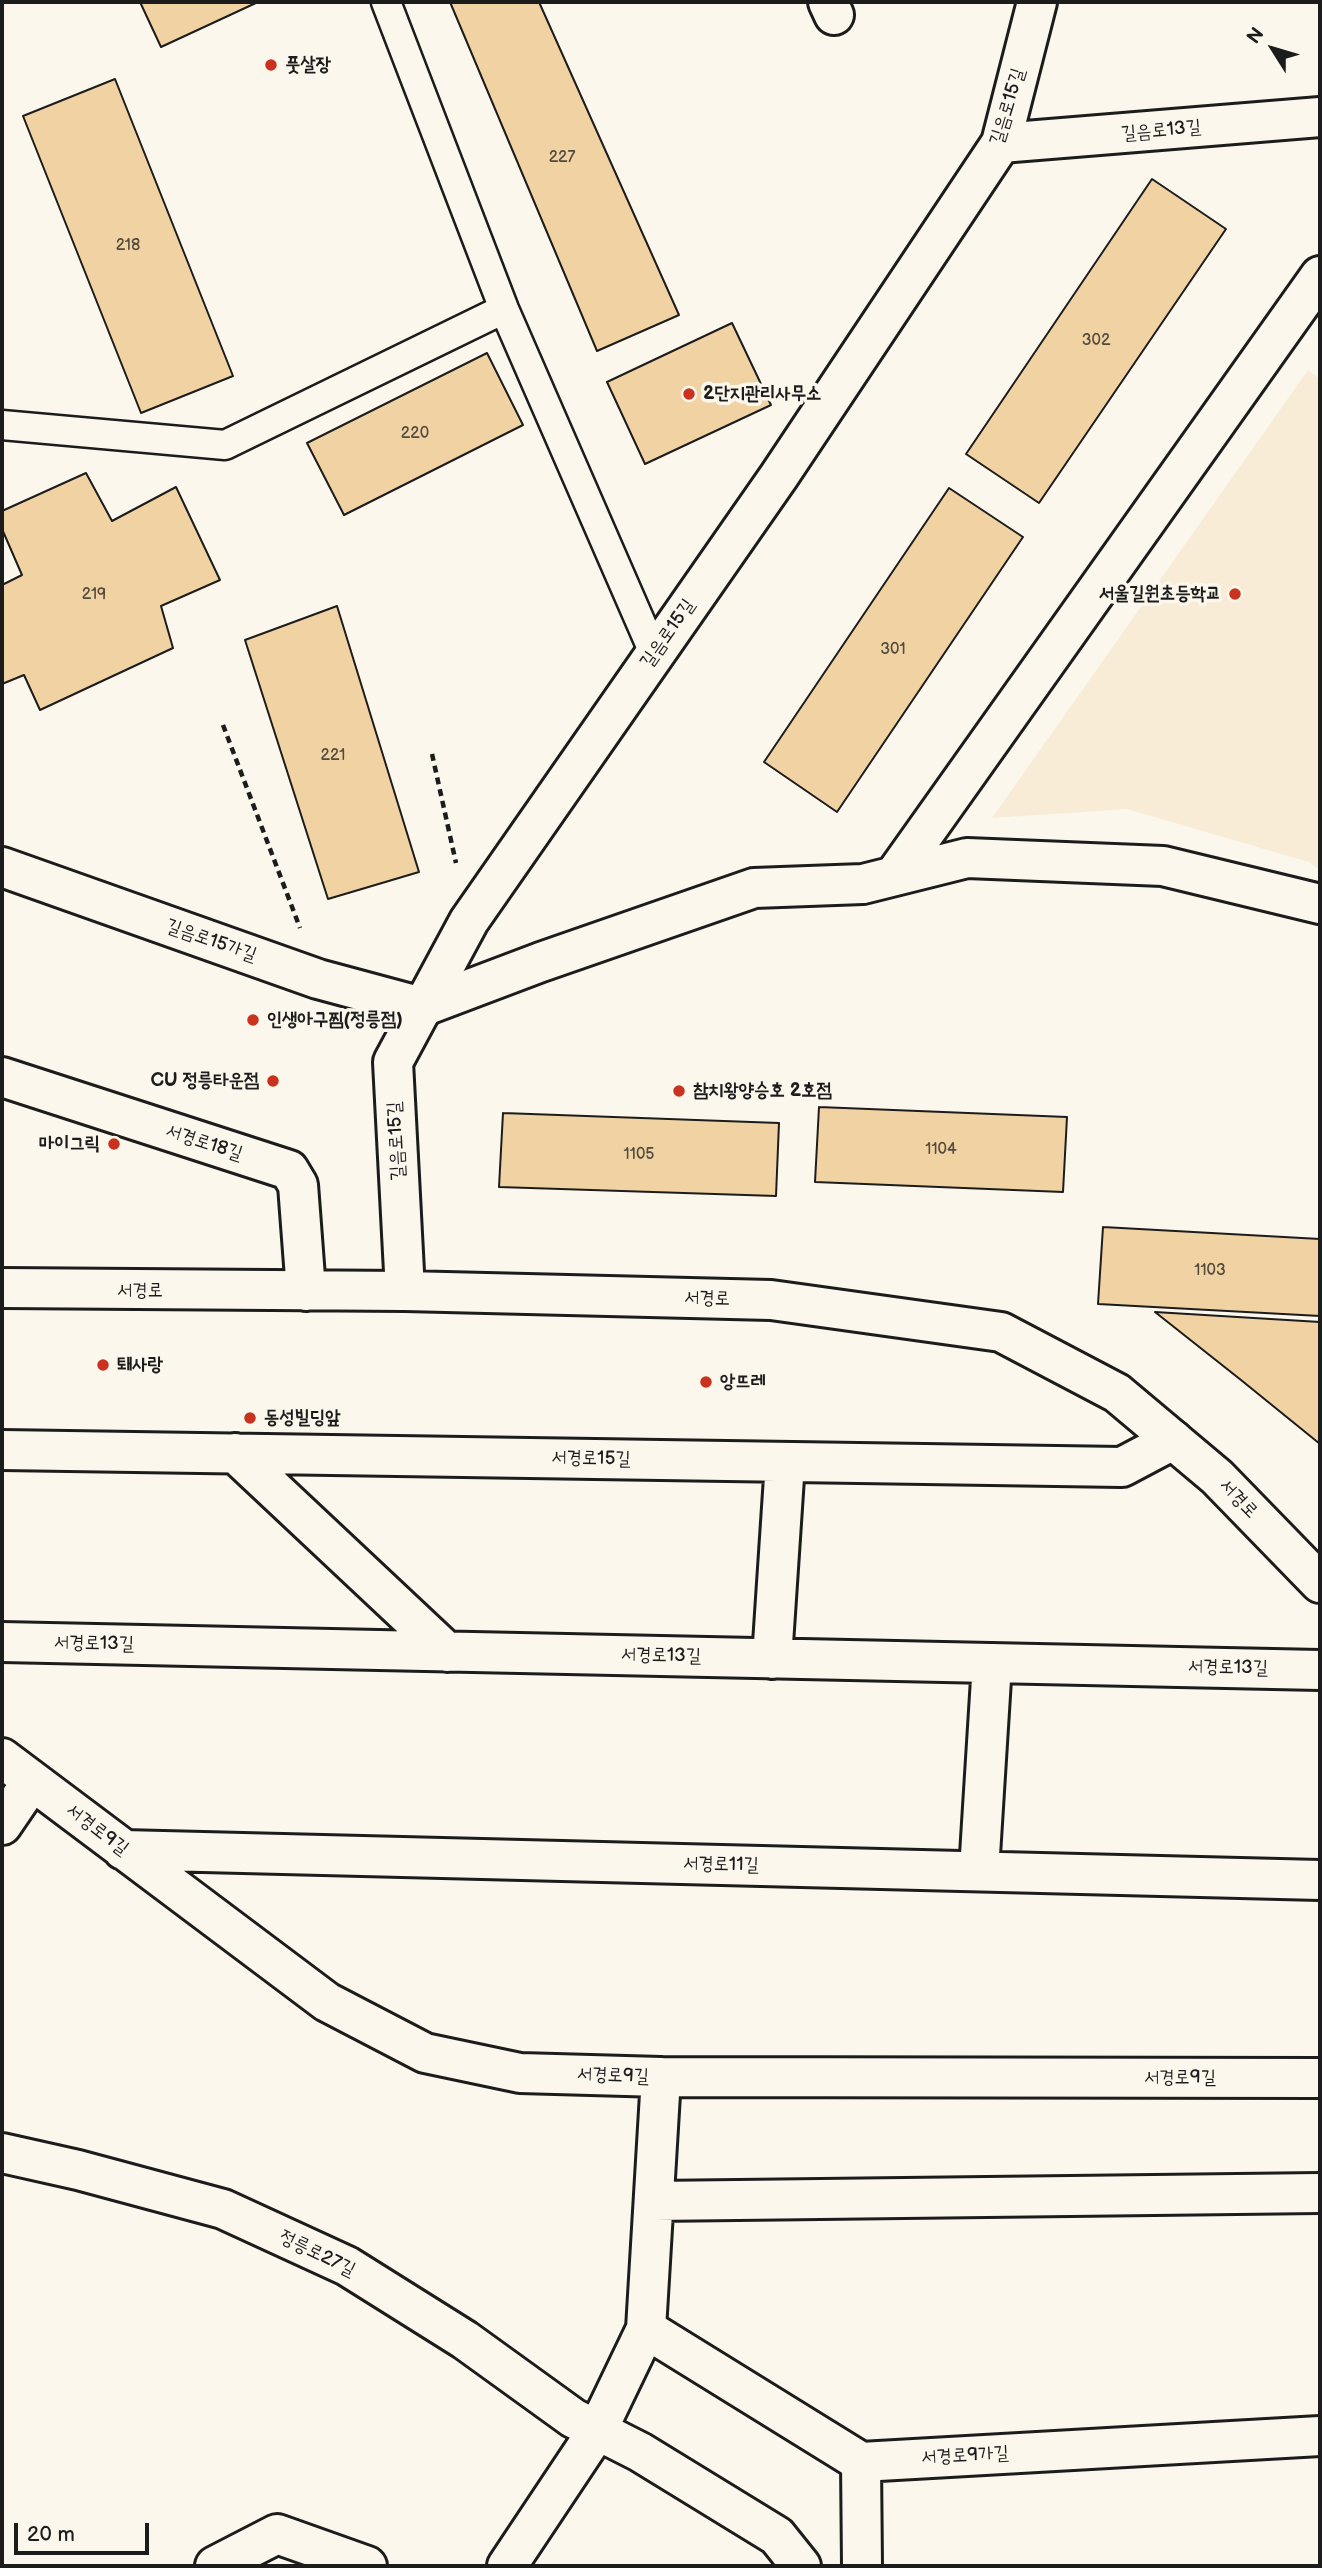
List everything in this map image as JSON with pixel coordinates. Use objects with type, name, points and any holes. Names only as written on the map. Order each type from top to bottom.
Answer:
[{"type":"street","name":"길음로15길","points":[[405,1291],[393,1062],[469,921],[779,476],[1001,143],[1037,2]]},
{"type":"street","name":"길음로13길","points":[[1001,143],[1320,117]]},
{"type":"street","points":[[894,876],[1320,276]]},
{"type":"street","points":[[422,1007],[541,961],[754,888],[863,884],[967,858],[1163,866],[1320,904]]},
{"type":"street","name":"길음로15가길","points":[[2,867],[318,979],[422,1007]]},
{"type":"street","name":"서경로18길","points":[[2,1077],[289,1170],[298,1185],[306,1291]]},
{"type":"street","name":"서경로","points":[[2,1288],[405,1291],[771,1300],[1001,1332],[1117,1393],[1217,1477],[1320,1583]]},
{"type":"street","name":"서경로15길","points":[[2,1450],[1122,1467],[1173,1440]]},
{"type":"street","points":[[235,1453],[447,1652]]},
{"type":"street","points":[[772,1659],[785,1462]]},
{"type":"street","name":"서경로13길","points":[[2,1642],[1320,1671]]},
{"type":"street","points":[[979,1871],[992,1663]]},
{"type":"street","name":"서경로9길","points":[[2,1758],[327,2002],[425,2053],[520,2073],[661,2077],[1320,2078]]},
{"type":"street","points":[[2,1825],[32,1781]]},
{"type":"street","name":"서경로11길","points":[[123,1850],[1320,1880]]},
{"type":"street","points":[[507,2566],[597,2431],[646,2329],[661,2077]]},
{"type":"street","name":"정릉로27길","points":[[2,2153],[78,2170],[223,2209],[347,2266],[465,2340],[573,2418],[640,2452],[777,2536],[801,2566]]},
{"type":"street","points":[[654,2201],[1320,2193]]},
{"type":"street","points":[[646,2329],[861,2462],[862,2566]]},
{"type":"street","name":"서경로9가길","points":[[861,2462],[1320,2436]]},
{"type":"street","points":[[215,2566],[277,2535],[366,2566]]},
{"type":"lane","points":[[386,2],[504,309],[654,653]]},
{"type":"lane","points":[[2,425],[225,446],[504,309]]},
{"type":"path","points":[[223,726],[318,979]]},
{"type":"path","points":[[432,754],[469,921]]},
{"type":"shaded area","name":"서울길원초등학교","points":[[1308,370],[1320,379],[1320,870],[1309,862],[1127,809],[992,818]]},
{"type":"building","points":[[140,2],[258,2],[161,47]]},
{"type":"building","points":[[450,2],[539,2],[679,315],[597,351]]},
{"type":"building","points":[[115,79],[233,376],[141,413],[23,116]]},
{"type":"building","points":[[1152,179],[1226,229],[1039,503],[966,454]]},
{"type":"building","name":"2단지관리사무소","points":[[732,323],[771,405],[645,464],[607,382]]},
{"type":"building","points":[[487,353],[523,425],[344,515],[307,443]]},
{"type":"building","points":[[86,473],[112,521],[176,487],[220,580],[161,606],[173,648],[40,710],[24,675],[2,684],[2,585],[22,575],[2,529],[2,511]]},
{"type":"building","points":[[949,488],[1023,537],[837,812],[764,762]]},
{"type":"building","points":[[337,606],[419,872],[328,899],[245,640]]},
{"type":"building","points":[[819,1107],[1067,1117],[1063,1192],[815,1182]]},
{"type":"building","points":[[503,1113],[779,1123],[776,1196],[499,1187]]},
{"type":"building","points":[[1103,1227],[1320,1239],[1320,1316],[1098,1304]]},
{"type":"building","points":[[1155,1312],[1320,1322],[1320,1444],[1241,1380]]},
{"type":"place","name":"풋살장","points":[[271,65]]},
{"type":"place","name":"2단지관리사무소","points":[[689,394]]},
{"type":"place","name":"서울길원초등학교","points":[[1235,594]]},
{"type":"place","name":"인생아구찜(정릉점)","points":[[253,1020]]},
{"type":"place","name":"CU 정릉타운점","points":[[273,1081]]},
{"type":"place","name":"참치왕양승호 2호점","points":[[679,1091]]},
{"type":"place","name":"마이그릭","points":[[114,1144]]},
{"type":"place","name":"퇘사랑","points":[[103,1365]]},
{"type":"place","name":"앙뜨레","points":[[706,1382]]},
{"type":"place","name":"동성빌딩앞","points":[[250,1418]]}]
